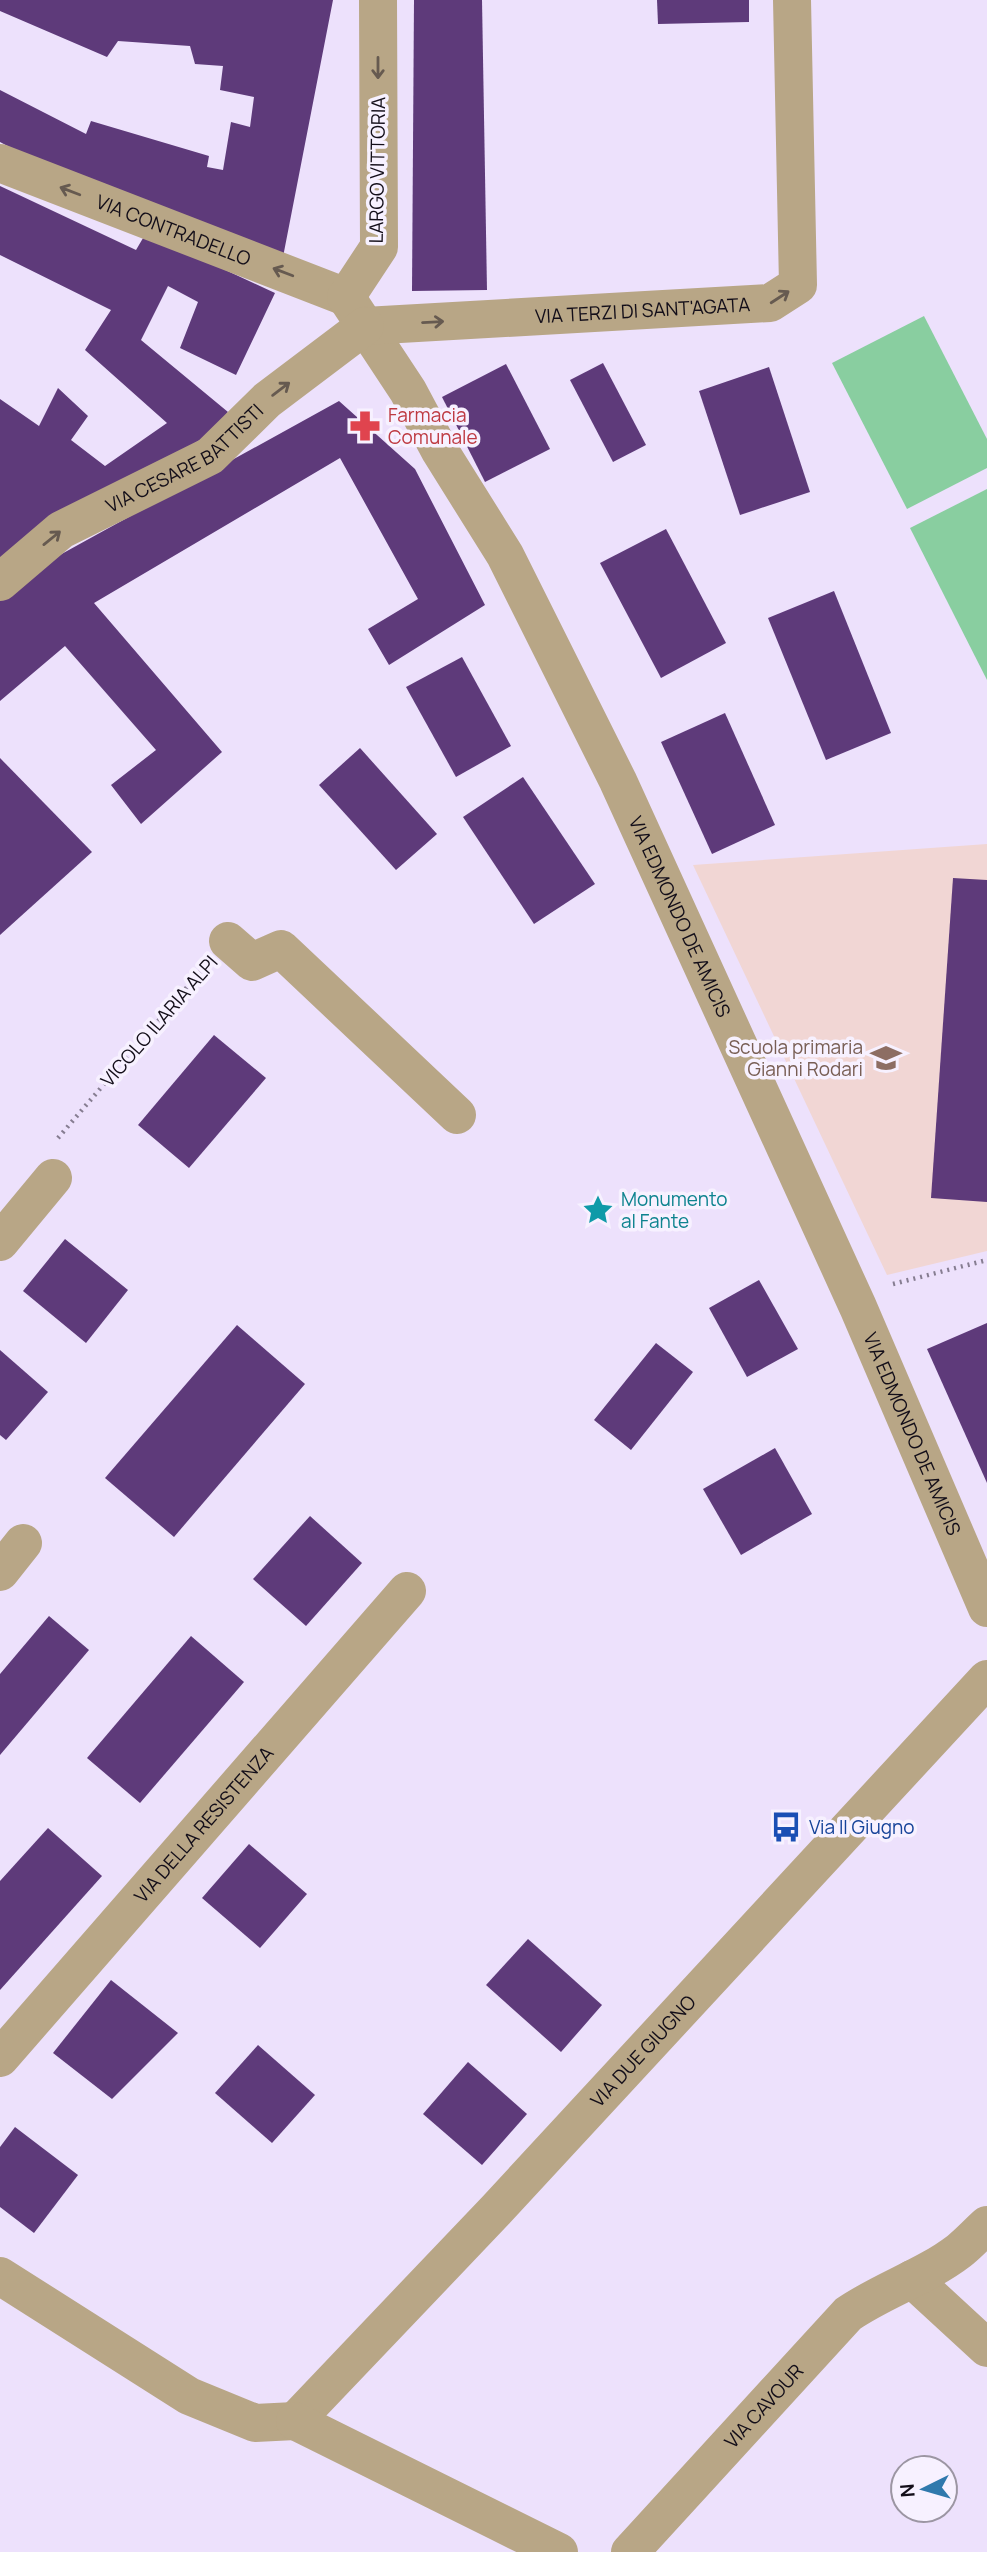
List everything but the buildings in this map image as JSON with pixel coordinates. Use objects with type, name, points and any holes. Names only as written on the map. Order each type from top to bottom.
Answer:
[{"type":"street","name":"LARGO VITTORIA","points":[[355,311],[379,247],[379,0]]},
{"type":"street","name":"VIA TERZI DI SANT'AGATA","points":[[355,311],[770,303],[798,285],[792,0]]},
{"type":"street","name":"VIA CONTRADELLO","points":[[0,163],[355,311]]},
{"type":"street","name":"VIA CESARE BATTISTI","points":[[0,582],[61,530],[210,456],[355,311]]},
{"type":"street","name":"VIA EDMONDO DE AMICIS","points":[[355,311],[408,391],[447,463],[505,555],[618,780],[852,1294],[987,1608]]},
{"type":"street","name":"VICOLO ILARIA ALPI","points":[[228,941],[252,962],[281,949],[457,1115]]},
{"type":"street","points":[[0,1242],[53,1178]]},
{"type":"street","name":"VIA DELLA RESISTENZA","points":[[0,2058],[407,1591]]},
{"type":"street","name":"VIA DUE GIUGNO","points":[[296,2421],[496,2210],[987,1679]]},
{"type":"street","name":"VIA CAVOUR","points":[[630,2552],[848,2314],[879,2293],[912,2279],[958,2251],[987,2225]]},
{"type":"street","points":[[0,2276],[189,2396],[255,2423],[296,2421],[559,2552]]},
{"type":"street","points":[[912,2279],[987,2348]]},
{"type":"path","name":"VICOLO ILARIA ALPI","points":[[53,1178],[45,1153],[228,941]]},
{"type":"path","points":[[852,1294],[987,1260]]},
{"type":"shaded area","name":"Scuola primaria Gianni Rodari","points":[[987,844],[987,1251],[887,1275],[693,865]]},
{"type":"green space","points":[[924,316],[987,439],[987,468],[907,509],[832,363]]},
{"type":"green space","points":[[987,489],[987,680],[910,528]]},
{"type":"place","name":"Farmacia Comunale","points":[[365,426]]},
{"type":"place","name":"Scuola primaria Gianni Rodari","points":[[886,1058]]},
{"type":"place","name":"Monumento al Fante","points":[[598,1210]]},
{"type":"place","name":"Via II Giugno","points":[[786,1827]]}]
